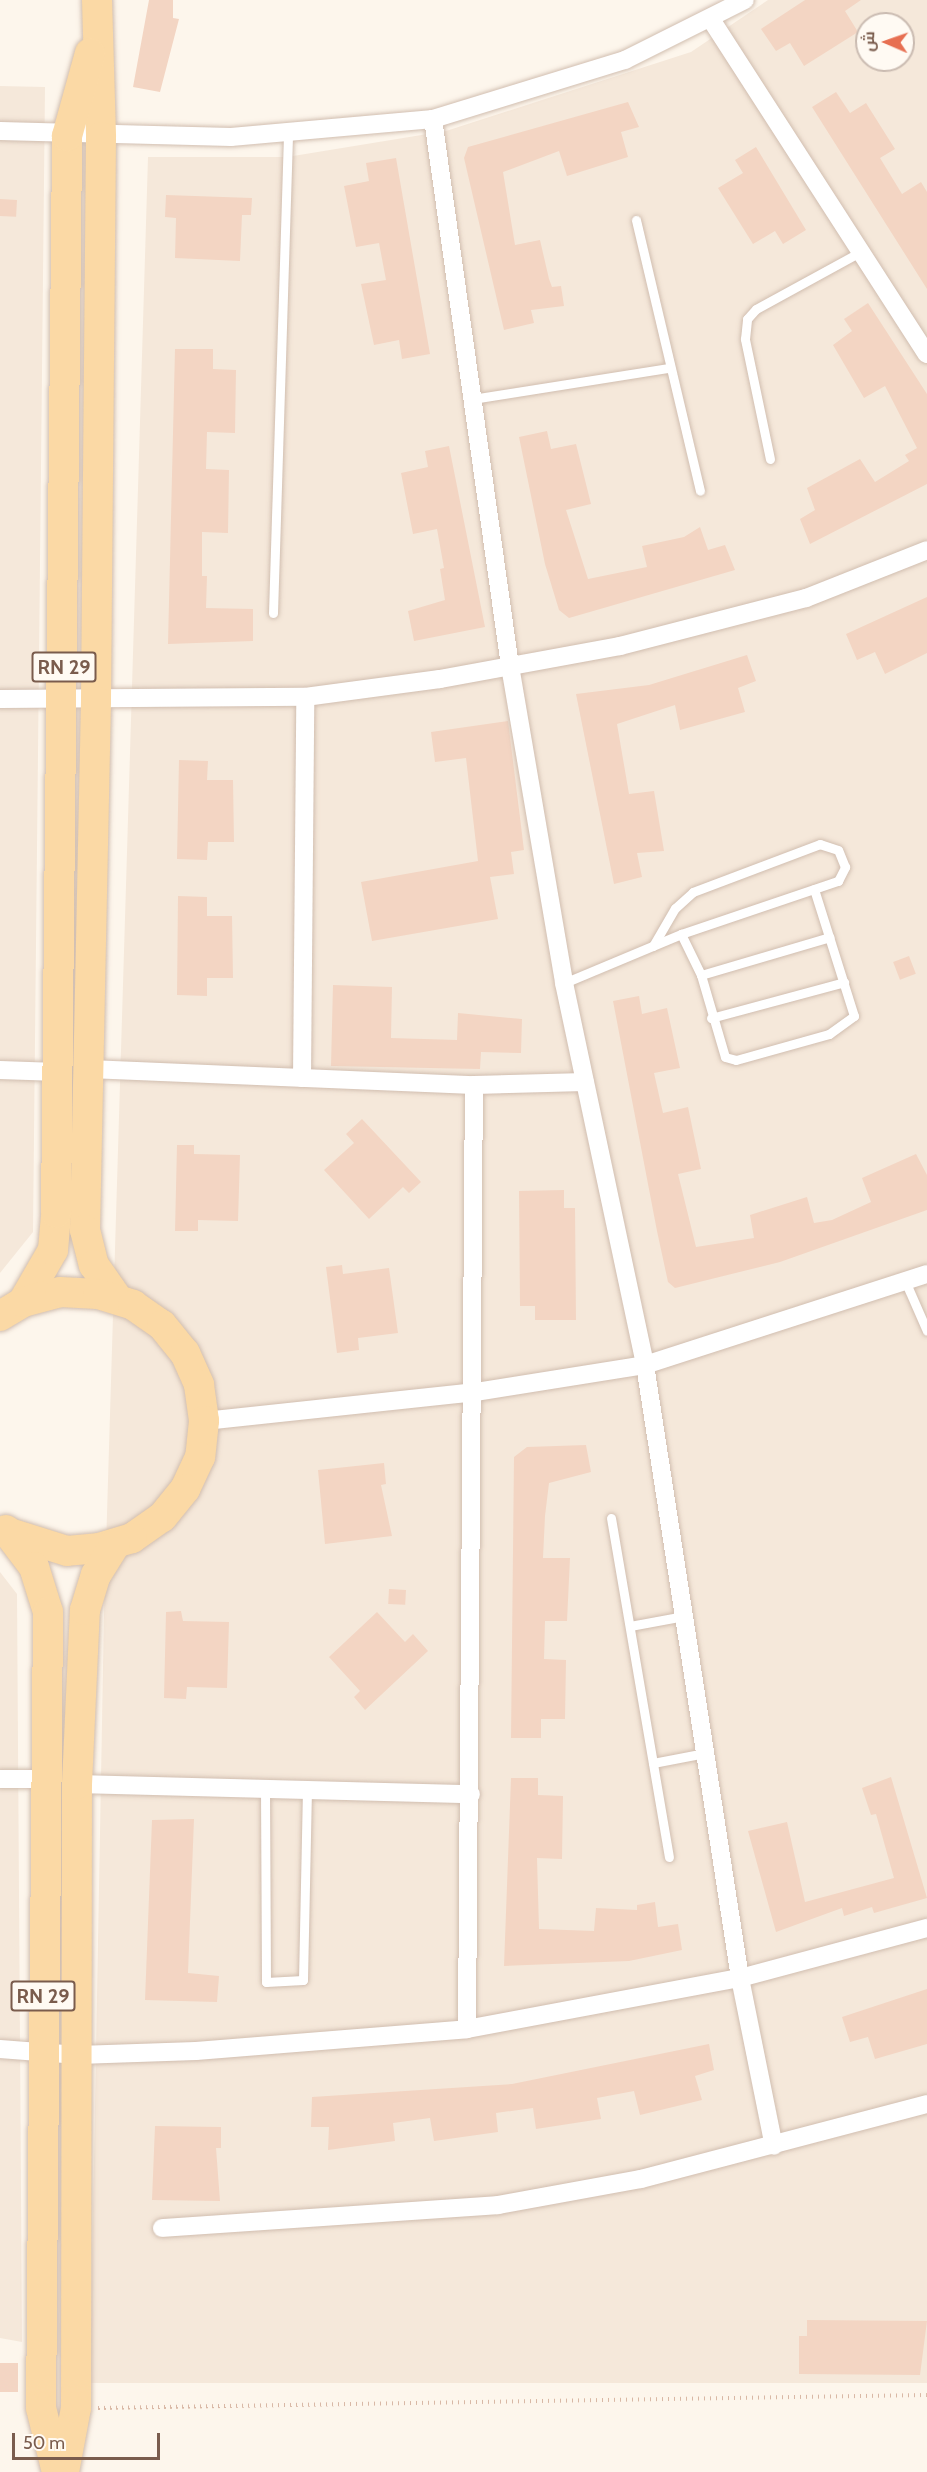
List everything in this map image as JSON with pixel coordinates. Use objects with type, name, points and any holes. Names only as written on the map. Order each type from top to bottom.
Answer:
[{"type":"main road","name":"RN 29","points":[[12,1309],[53,1250],[64,702],[67,136],[97,14]]},
{"type":"main road","name":"RN 29","points":[[97,14],[101,137],[96,701],[85,1230],[94,1265],[117,1298]]},
{"type":"main road","points":[[3,1528],[59,1550],[115,1544],[148,1528],[174,1504],[196,1465],[204,1421],[193,1369],[175,1338],[148,1314],[117,1298],[60,1292],[12,1309]]},
{"type":"main road","name":"RN 29","points":[[3,1528],[34,1567],[45,1597],[42,2408],[57,2472]]},
{"type":"main road","name":"RN 29","points":[[64,2472],[76,2409],[77,1784],[85,1610],[96,1575],[115,1544]]},
{"type":"street","points":[[0,131],[101,137],[288,134],[433,119],[625,60],[712,21],[745,0]]},
{"type":"street","points":[[712,21],[927,354]]},
{"type":"street","points":[[433,119],[510,666],[564,983],[645,1365],[740,1978],[774,2146]]},
{"type":"street","points":[[0,699],[64,702],[305,697],[510,666],[620,646],[806,598],[927,550]]},
{"type":"street","points":[[302,1078],[305,697]]},
{"type":"street","points":[[89,1069],[474,1085],[585,1082]]},
{"type":"street","points":[[0,1070],[58,1072]]},
{"type":"street","points":[[467,2029],[476,1392],[474,1085]]},
{"type":"street","points":[[204,1421],[476,1392],[645,1365],[906,1283],[927,1274]]},
{"type":"street","points":[[0,1779],[46,1779]]},
{"type":"street","points":[[77,1784],[471,1794]]},
{"type":"street","points":[[0,2049],[78,2055],[296,2046],[467,2029],[740,1978],[927,1928]]},
{"type":"street","points":[[162,2228],[498,2205],[641,2179],[774,2146],[927,2104]]},
{"type":"lane","points":[[273,613],[288,134]]},
{"type":"lane","points":[[636,220],[668,368],[700,491]]},
{"type":"lane","points":[[770,459],[745,339],[747,320],[756,309],[860,252]]},
{"type":"lane","points":[[472,399],[668,368]]},
{"type":"lane","points":[[564,983],[653,946],[681,934],[838,881],[845,867],[838,850],[820,844],[693,892],[675,908],[653,946]]},
{"type":"lane","points":[[681,934],[701,975],[718,1047],[724,1057],[736,1060],[829,1034],[849,1023],[854,1016],[814,889]]},
{"type":"lane","points":[[701,975],[830,937]]},
{"type":"lane","points":[[711,1018],[844,982]]},
{"type":"lane","points":[[906,1283],[927,1331]]},
{"type":"lane","points":[[611,1518],[669,1857]]},
{"type":"lane","points":[[630,1626],[684,1616]]},
{"type":"lane","points":[[653,1763],[705,1754]]},
{"type":"lane","points":[[265,1789],[266,1982],[303,1980],[307,1790]]},
{"type":"path","points":[[76,2409],[927,2395]]},
{"type":"shaded area","points":[[768,0],[927,0],[927,2383],[90,2383],[104,1613],[148,157],[287,157],[446,131],[691,52]]},
{"type":"shaded area","points":[[0,86],[45,87],[33,1232],[0,1273]]},
{"type":"shaded area","points":[[0,1572],[17,1594],[22,2342],[0,2338]]},
{"type":"building","points":[[149,0],[173,0],[173,18],[179,19],[160,92],[133,87]]},
{"type":"building","points":[[805,0],[861,0],[845,11],[855,27],[855,34],[804,66],[790,43],[776,51],[761,29]]},
{"type":"building","points":[[836,92],[850,113],[866,103],[895,149],[880,158],[902,194],[921,182],[927,192],[927,289],[812,107]]},
{"type":"building","points":[[628,102],[639,127],[621,132],[628,157],[567,176],[559,151],[503,172],[515,245],[540,240],[549,279],[552,287],[561,286],[564,306],[531,310],[534,323],[504,330],[464,158],[468,147]]},
{"type":"building","points":[[756,147],[806,230],[783,244],[775,231],[753,244],[718,188],[743,173],[735,160]]},
{"type":"building","points":[[396,158],[430,354],[402,359],[399,340],[374,345],[361,284],[386,280],[379,243],[356,247],[344,186],[369,181],[366,163]]},
{"type":"building","points":[[166,195],[252,198],[251,215],[242,215],[240,261],[175,258],[176,218],[165,217]]},
{"type":"building","points":[[0,199],[17,200],[16,217],[0,216]]},
{"type":"building","points":[[868,303],[927,394],[927,484],[810,544],[800,519],[815,510],[807,488],[860,459],[875,482],[909,461],[905,455],[917,448],[885,386],[864,398],[833,345],[852,331],[844,319]]},
{"type":"building","points":[[175,349],[213,349],[213,369],[236,370],[235,433],[207,432],[206,469],[229,470],[228,533],[202,532],[202,576],[207,576],[206,608],[253,609],[253,641],[168,644]]},
{"type":"building","points":[[547,431],[551,449],[576,444],[591,504],[566,510],[588,579],[647,567],[642,546],[684,537],[700,527],[708,550],[725,545],[735,570],[569,618],[559,610],[545,564],[519,437]]},
{"type":"building","points":[[449,446],[485,627],[414,641],[408,611],[445,600],[440,569],[444,568],[437,529],[413,534],[401,473],[428,467],[425,451]]},
{"type":"building","points":[[927,597],[927,653],[885,674],[875,652],[857,660],[846,634]]},
{"type":"building","points":[[747,655],[756,681],[738,688],[745,712],[680,730],[675,705],[617,724],[629,794],[654,791],[664,851],[637,853],[642,877],[614,884],[576,694],[649,685]]},
{"type":"building","points":[[508,721],[524,850],[511,852],[514,874],[490,877],[498,919],[372,941],[361,882],[478,861],[466,758],[435,762],[431,732]]},
{"type":"building","points":[[179,760],[208,761],[207,780],[233,780],[234,842],[208,842],[207,860],[177,859]]},
{"type":"building","points":[[178,896],[207,897],[207,916],[232,916],[233,978],[207,978],[207,996],[177,995]]},
{"type":"building","points":[[909,956],[916,974],[900,980],[893,962]]},
{"type":"building","points":[[333,985],[392,987],[391,1038],[457,1040],[458,1013],[522,1019],[521,1053],[481,1052],[480,1069],[331,1066]]},
{"type":"building","points":[[639,996],[642,1014],[667,1008],[680,1068],[654,1073],[663,1113],[688,1107],[701,1169],[678,1174],[696,1247],[754,1238],[750,1215],[807,1197],[814,1223],[832,1220],[871,1202],[862,1178],[916,1154],[927,1175],[927,1210],[780,1262],[675,1288],[668,1282],[613,1001]]},
{"type":"building","points":[[362,1119],[421,1182],[409,1193],[403,1187],[369,1219],[324,1170],[354,1143],[346,1134]]},
{"type":"building","points":[[177,1145],[194,1145],[194,1154],[240,1155],[238,1221],[198,1220],[198,1231],[175,1231]]},
{"type":"building","points":[[564,1190],[564,1208],[575,1208],[576,1320],[535,1320],[535,1306],[520,1306],[519,1191]]},
{"type":"building","points":[[342,1265],[343,1274],[389,1268],[398,1333],[358,1338],[359,1350],[337,1353],[326,1267]]},
{"type":"building","points":[[586,1445],[591,1472],[549,1483],[545,1516],[543,1558],[570,1558],[567,1621],[545,1621],[544,1659],[566,1660],[565,1719],[541,1719],[541,1738],[511,1738],[514,1457],[527,1447]]},
{"type":"building","points":[[384,1463],[386,1484],[381,1485],[392,1536],[325,1544],[318,1470]]},
{"type":"building","points":[[389,1589],[406,1590],[405,1605],[388,1604]]},
{"type":"building","points":[[181,1611],[183,1621],[229,1622],[227,1688],[187,1687],[186,1699],[164,1698],[166,1612]]},
{"type":"building","points":[[377,1612],[405,1642],[413,1634],[428,1651],[365,1710],[354,1697],[360,1691],[329,1657]]},
{"type":"building","points":[[891,1777],[927,1898],[874,1913],[872,1907],[844,1916],[842,1908],[776,1932],[748,1831],[787,1822],[805,1902],[894,1878],[876,1814],[871,1815],[862,1788]]},
{"type":"building","points":[[511,1778],[538,1778],[538,1795],[563,1796],[562,1859],[537,1858],[539,1929],[594,1931],[596,1908],[637,1910],[637,1905],[655,1902],[658,1927],[678,1924],[682,1950],[629,1961],[504,1966]]},
{"type":"building","points":[[194,1819],[188,1973],[219,1976],[217,2002],[145,2000],[152,1820]]},
{"type":"building","points":[[927,1989],[927,2044],[875,2059],[868,2037],[850,2042],[842,2017]]},
{"type":"building","points":[[709,2044],[714,2070],[695,2076],[702,2100],[640,2115],[634,2091],[597,2098],[601,2119],[536,2129],[533,2108],[496,2113],[498,2132],[434,2141],[430,2118],[393,2123],[395,2141],[328,2150],[329,2127],[311,2127],[312,2097],[512,2084]]},
{"type":"building","points":[[155,2126],[221,2127],[221,2148],[216,2148],[220,2201],[152,2200]]},
{"type":"building","points":[[807,2320],[927,2321],[920,2375],[799,2374],[799,2336],[807,2336]]},
{"type":"building","points":[[0,2363],[18,2363],[18,2392],[0,2392]]}]
